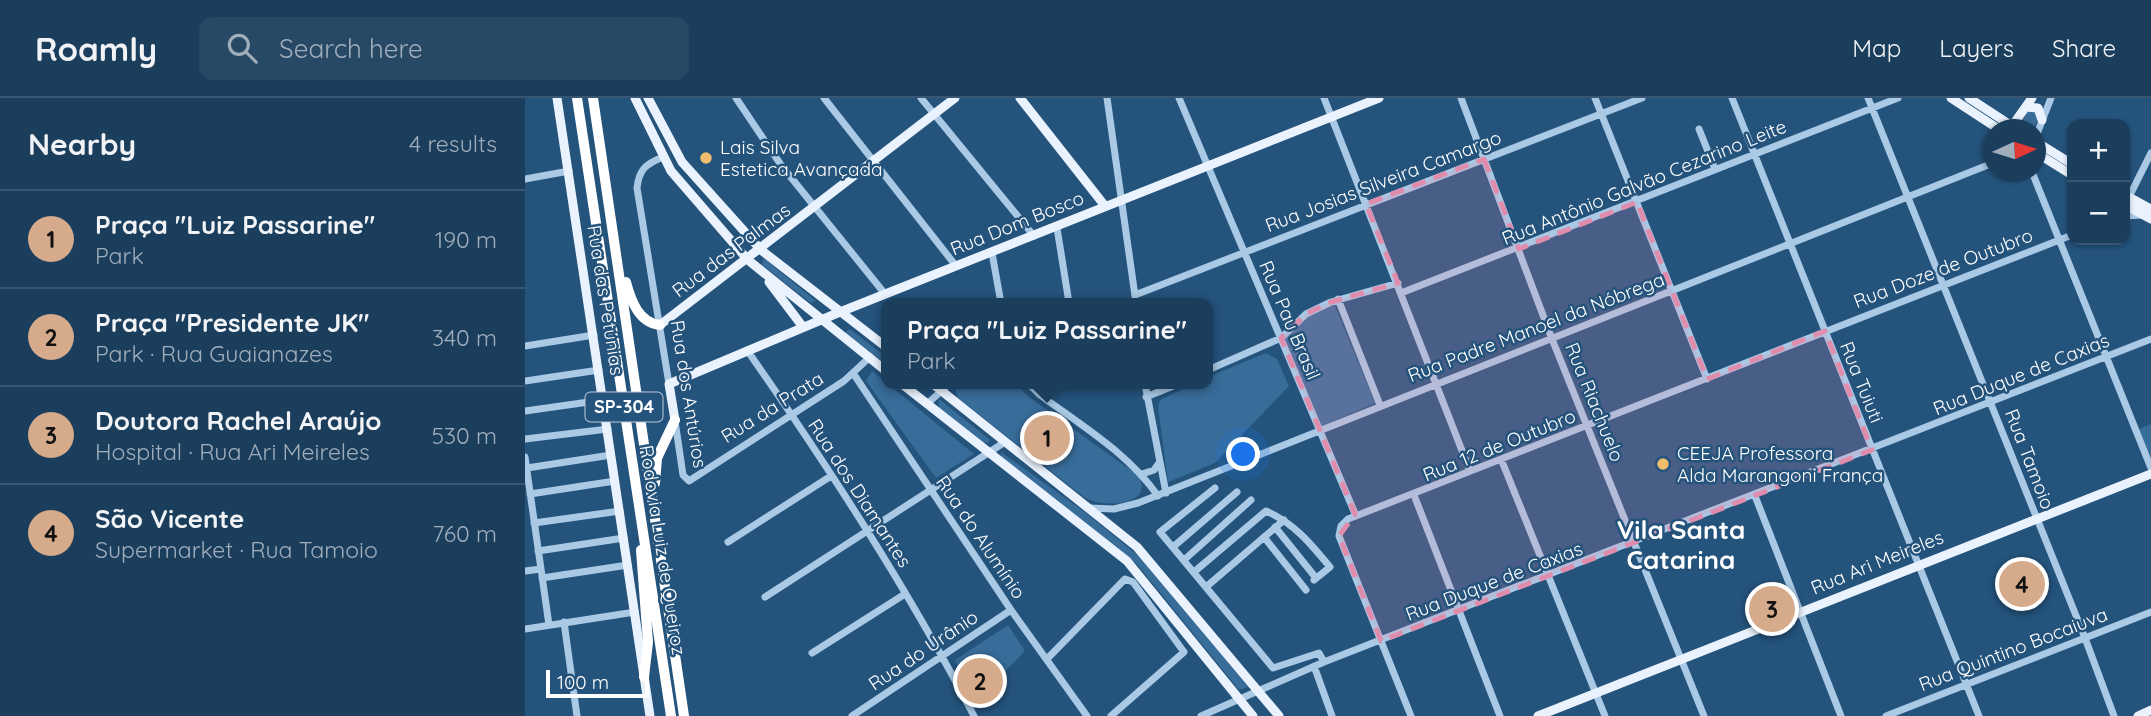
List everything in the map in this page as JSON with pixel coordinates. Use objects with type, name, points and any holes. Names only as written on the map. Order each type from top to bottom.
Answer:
[{"type":"highway","name":"Rodovia Luiz de Queiroz","points":[[577,98],[671,716]]},
{"type":"highway","name":"Rodovia Luiz de Queiroz","points":[[593,98],[684,716]]},
{"type":"highway","points":[[610,204],[629,292],[645,320],[660,325]]},
{"type":"highway","points":[[655,519],[657,458],[675,420]]},
{"type":"highway","points":[[641,511],[641,578],[648,642],[644,677]]},
{"type":"main road","name":"Rua das Petúnias","points":[[557,98],[650,716]]},
{"type":"main road","points":[[635,98],[663,157],[803,327]]},
{"type":"main road","points":[[650,98],[655,114],[681,162],[761,250],[881,343]]},
{"type":"main road","name":"Rua das Palmas","points":[[660,325],[751,262],[761,250],[955,98]]},
{"type":"main road","points":[[1020,98],[1105,206]]},
{"type":"main road","name":"Rua Dom Bosco","points":[[669,384],[840,312],[1379,98]]},
{"type":"main road","points":[[1951,98],[1983,119]]},
{"type":"main road","points":[[1969,98],[2000,119]]},
{"type":"main road","points":[[2019,119],[2032,98]]},
{"type":"main road","points":[[2026,107],[2038,108],[2042,119]]},
{"type":"main road","points":[[2046,147],[2067,161]]},
{"type":"main road","points":[[2046,159],[2067,172]]},
{"type":"main road","points":[[2130,202],[2148,214]]},
{"type":"main road","points":[[751,262],[881,367]]},
{"type":"main road","points":[[861,328],[857,315],[863,303]]},
{"type":"main road","name":"Rua dos Antúrios","points":[[669,384],[675,420]]},
{"type":"main road","points":[[908,389],[1127,561],[1253,716]]},
{"type":"main road","points":[[947,389],[1005,443],[1089,508],[1150,560],[1279,716]]},
{"type":"main road","name":"Rua Ari Meireles","points":[[1538,716],[2151,474]]},
{"type":"main road","points":[[2138,716],[2151,710]]},
{"type":"street","points":[[736,98],[781,165],[885,294]]},
{"type":"street","points":[[824,98],[956,266]]},
{"type":"street","points":[[921,98],[1034,236]]},
{"type":"street","name":"Rua Pau Brasil","points":[[1179,98],[1356,516]]},
{"type":"street","points":[[1324,98],[1470,471]]},
{"type":"street","name":"Rua Riachuelo","points":[[1461,98],[1552,339],[1704,716]]},
{"type":"street","points":[[1595,98],[1707,379]]},
{"type":"street","name":"Rua Josias Silveira Camargo","points":[[1137,298],[1243,252],[1642,98]]},
{"type":"street","name":"Rua Tuiuti","points":[[1732,98],[1979,716]]},
{"type":"street","name":"Rua Tamoio","points":[[1868,98],[2085,638],[2113,716]]},
{"type":"street","name":"Rua Antônio Galvão Cezarino Leite","points":[[1401,293],[1519,249],[1898,98]]},
{"type":"street","points":[[2042,119],[2051,98]]},
{"type":"street","points":[[1110,99],[1135,298]]},
{"type":"street","points":[[1699,129],[1715,169]]},
{"type":"street","points":[[2130,192],[2151,153]]},
{"type":"street","name":"Rua dos Antúrios","points":[[663,157],[644,167],[638,175],[637,188],[669,384]]},
{"type":"street","name":"Rua Padre Manoel da Nóbrega","points":[[1089,508],[1115,509],[1162,494],[1983,167]]},
{"type":"street","points":[[525,179],[569,171]]},
{"type":"street","points":[[2036,182],[2151,468]]},
{"type":"street","points":[[2130,216],[2148,214]]},
{"type":"street","points":[[1057,228],[1068,298]]},
{"type":"street","name":"Rua Doze de Outubro","points":[[1825,331],[2067,237]]},
{"type":"street","points":[[992,253],[1000,298]]},
{"type":"street","points":[[1213,368],[1281,338],[1306,314],[1338,299],[1398,283]]},
{"type":"street","points":[[1338,299],[1380,405]]},
{"type":"street","name":"Rua 12 de Outubro","points":[[1381,641],[1339,536],[1341,526],[1356,516],[1825,331]]},
{"type":"street","points":[[525,346],[594,335]]},
{"type":"street","name":"Rua Duque de Caxias","points":[[1201,716],[1324,662],[1991,404],[2151,339]]},
{"type":"street","name":"Rua dos Diamantes","points":[[747,350],[868,533],[943,656],[974,716]]},
{"type":"street","name":"Rua da Prata","points":[[689,481],[853,373],[870,358]]},
{"type":"street","points":[[525,381],[599,370]]},
{"type":"street","name":"Rua do Alumínio","points":[[853,373],[1011,610],[1087,716]]},
{"type":"street","points":[[927,404],[943,389]]},
{"type":"street","points":[[1035,389],[1144,476],[1162,494]]},
{"type":"street","points":[[1145,389],[1162,494]]},
{"type":"street","points":[[1146,397],[1166,389]]},
{"type":"street","points":[[525,411],[603,400]]},
{"type":"street","name":"Rua dos Antúrios","points":[[675,420],[683,475],[689,481]]},
{"type":"street","points":[[525,439],[608,429]]},
{"type":"street","points":[[765,597],[1005,443]]},
{"type":"street","points":[[527,468],[611,454]]},
{"type":"street","points":[[525,458],[531,518],[548,625]]},
{"type":"street","points":[[1501,459],[1605,716]]},
{"type":"street","points":[[1144,476],[1159,463]]},
{"type":"street","points":[[728,542],[831,476]]},
{"type":"street","points":[[1138,503],[1146,494],[1144,476]]},
{"type":"street","points":[[530,494],[615,481]]},
{"type":"street","points":[[1215,488],[1160,532],[1273,668],[1319,653],[1324,662]]},
{"type":"street","points":[[1173,547],[1237,492]]},
{"type":"street","points":[[1414,495],[1500,716]]},
{"type":"street","points":[[1755,496],[1841,716]]},
{"type":"street","points":[[1184,560],[1251,500]]},
{"type":"street","points":[[531,518],[620,511]]},
{"type":"street","points":[[1194,572],[1266,511],[1284,520],[1306,537],[1330,566],[1315,579],[1275,527]]},
{"type":"street","points":[[1206,587],[1284,520]]},
{"type":"street","points":[[1264,537],[1306,590]]},
{"type":"street","points":[[538,551],[624,538]]},
{"type":"street","points":[[525,571],[541,573],[628,565]]},
{"type":"street","points":[[1047,659],[1125,579],[1133,582],[1184,652],[1111,716]]},
{"type":"street","points":[[812,653],[905,594]]},
{"type":"street","name":"Rua do Urânio","points":[[852,716],[1011,610]]},
{"type":"street","points":[[525,629],[635,612]]},
{"type":"street","name":"Rua Quintino Bocaiuva","points":[[1886,716],[2151,612]]},
{"type":"street","points":[[564,622],[577,716]]},
{"type":"street","points":[[1381,641],[1411,716]]},
{"type":"street","points":[[1314,666],[1332,716]]},
{"type":"highlighted area","points":[[1484,159],[1519,249],[1637,202],[1707,379],[1825,331],[1872,450],[1381,641],[1339,536],[1355,514],[1281,338],[1306,314],[1331,302],[1398,283],[1366,204]]},
{"type":"shaded area","points":[[2028,111],[2034,111],[2038,117],[2037,119],[2023,119]]},
{"type":"shaded area","points":[[763,259],[816,301],[811,303],[762,265]]},
{"type":"shaded area","points":[[1334,304],[1375,403],[1322,426],[1285,339],[1307,317]]},
{"type":"shaded area","points":[[850,329],[881,353],[881,362],[844,333]]},
{"type":"shaded area","points":[[1266,353],[1277,359],[1289,386],[1215,463],[1168,482],[1158,407],[1160,400],[1183,389],[1213,389],[1213,375]]},
{"type":"shaded area","points":[[872,371],[881,378],[881,389],[894,389],[974,454],[936,478],[866,381]]},
{"type":"shaded area","points":[[956,389],[1021,389],[1139,476],[1142,485],[1140,494],[1128,501],[1114,504],[1085,498],[957,397]]},
{"type":"shaded area","points":[[939,399],[989,439],[989,443],[981,442],[939,408]]},
{"type":"shaded area","points":[[2151,424],[2151,458],[2139,429]]},
{"type":"shaded area","points":[[1001,452],[1082,510],[1140,557],[1248,687],[1239,690],[1137,564],[1001,458]]},
{"type":"shaded area","points":[[1008,625],[1025,651],[975,702],[955,660]]},
{"type":"place","name":"Lais Silva Estetica Avançada","points":[[706,158]]},
{"type":"place","name":"Praça \"Luiz Passarine\"","points":[[1047,438]]},
{"type":"place","name":"CEEJA Professora Alda Marangoni França","points":[[1663,464]]},
{"type":"place","name":"São Vicente","points":[[2022,584]]},
{"type":"place","name":"Doutora Rachel Araújo","points":[[1772,609]]},
{"type":"place","name":"Praça \"Presidente JK\"","points":[[980,681]]},
{"type":"district","name":"Vila Santa Catarina","points":[[1681,545]]}]
